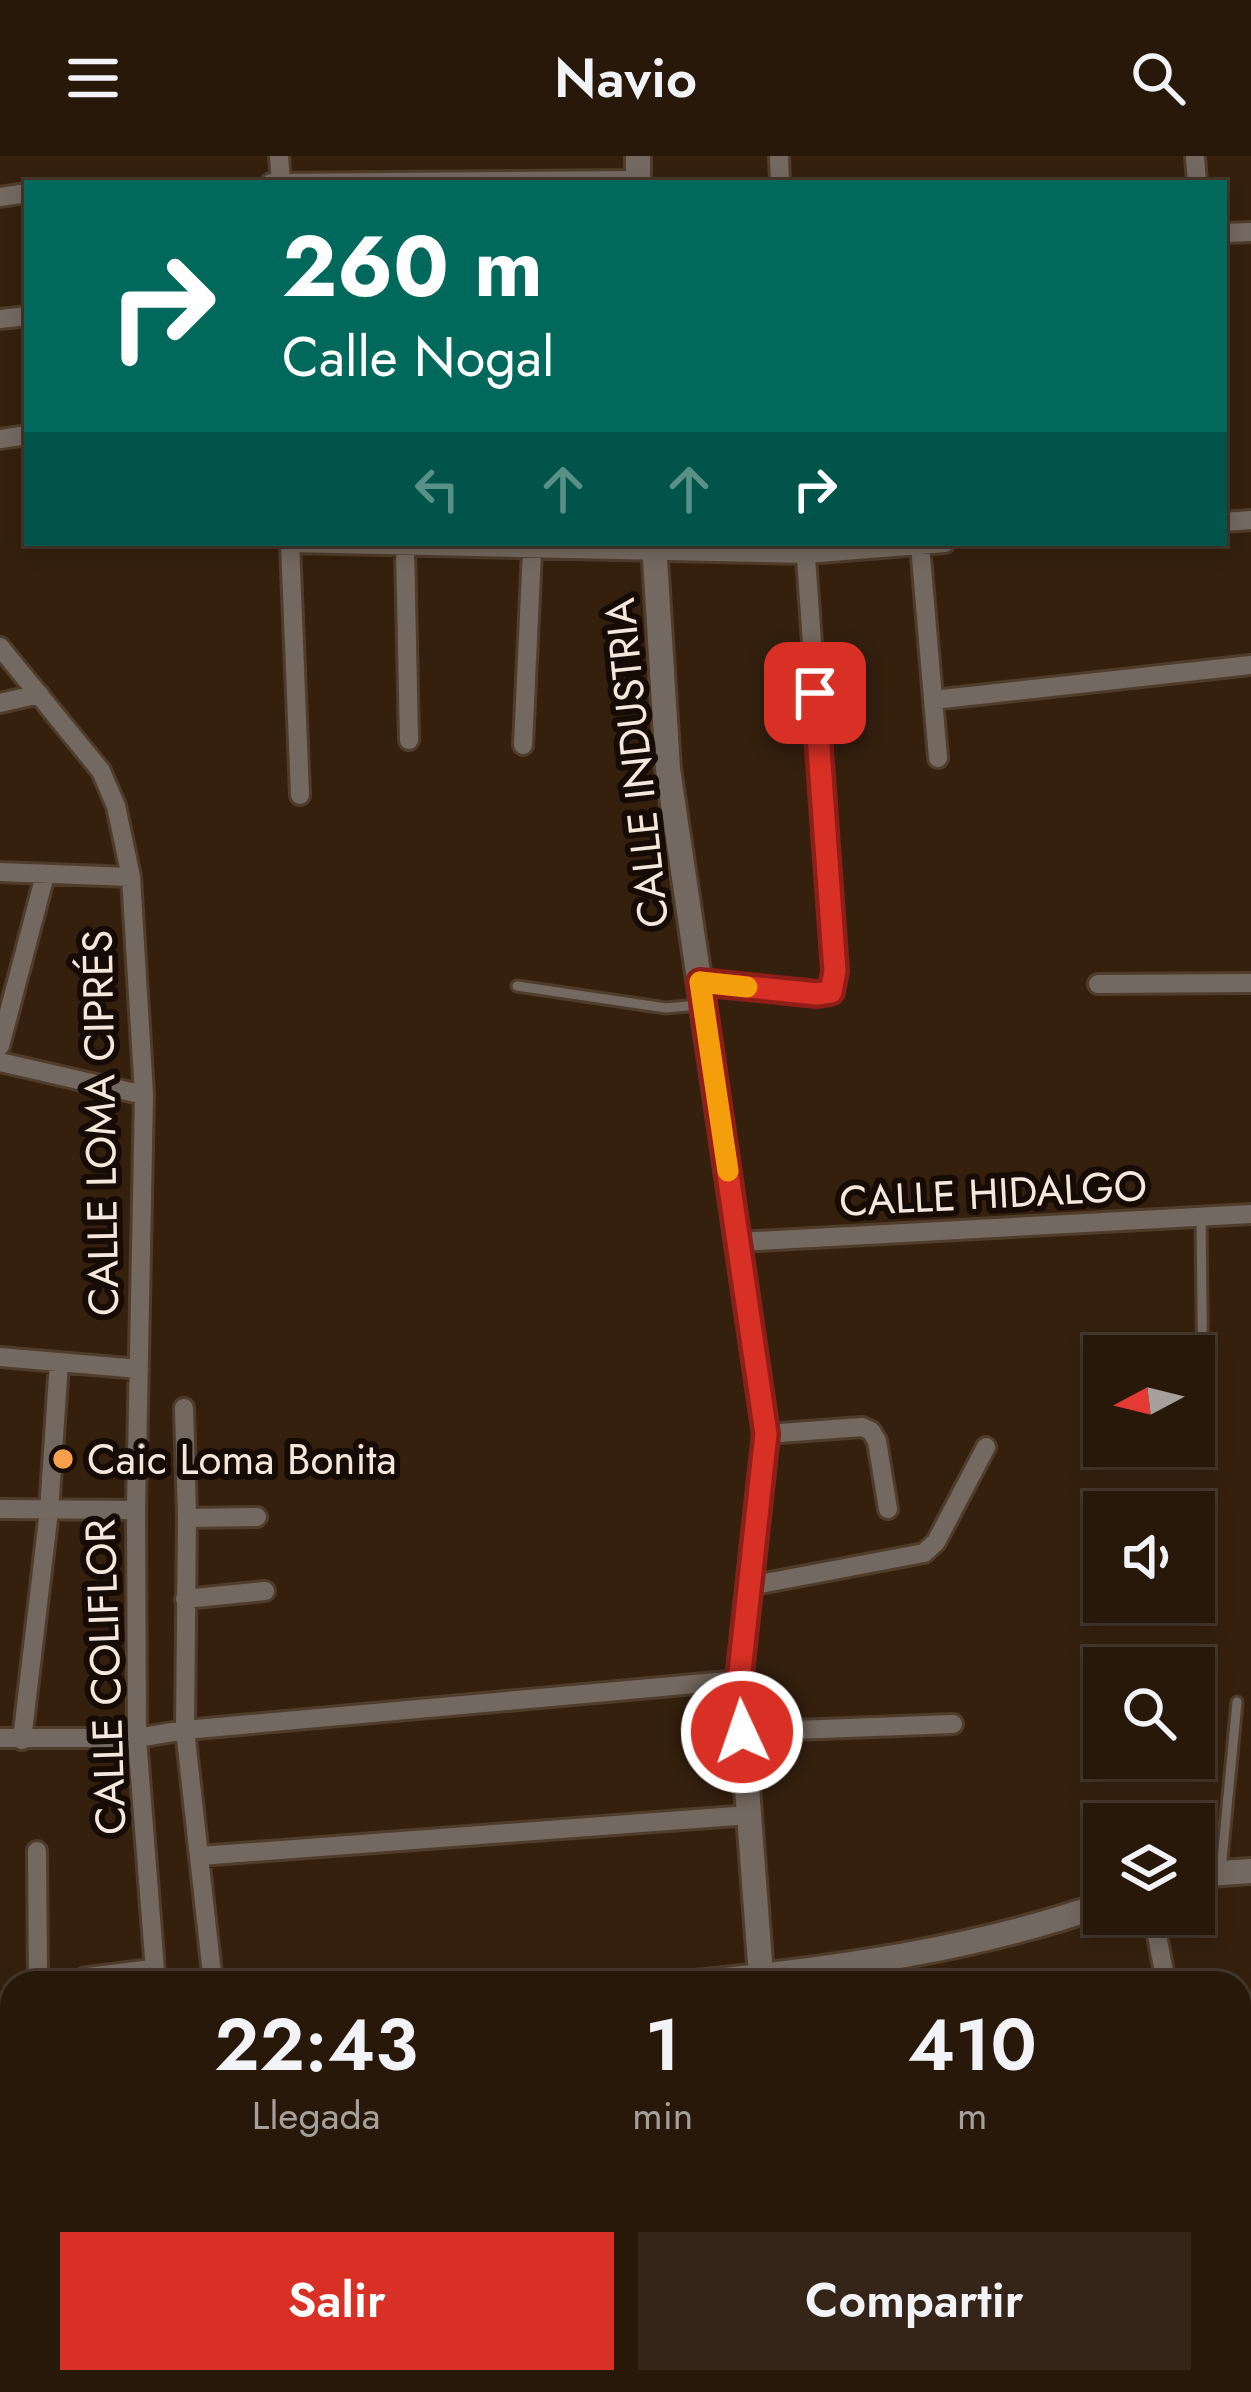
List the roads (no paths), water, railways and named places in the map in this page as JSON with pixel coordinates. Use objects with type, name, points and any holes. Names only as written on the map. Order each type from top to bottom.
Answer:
[{"type":"street","points":[[388,180],[638,173]]},
{"type":"street","points":[[290,546],[300,795]]},
{"type":"street","points":[[358,546],[532,551],[882,546]]},
{"type":"street","name":"CALLE INDUSTRIA","points":[[654,546],[668,769],[766,1434],[739,1681],[760,1971]]},
{"type":"street","points":[[920,546],[938,758]]},
{"type":"street","points":[[404,548],[409,740]]},
{"type":"street","points":[[702,993],[831,992],[835,971],[805,548]]},
{"type":"street","points":[[523,745],[532,551]]},
{"type":"street","name":"CALLE LOMA CIPRÉS","points":[[0,647],[101,771],[116,806],[131,877],[144,1096],[139,1369]]},
{"type":"street","points":[[933,700],[1251,665]]},
{"type":"street","points":[[0,703],[39,694]]},
{"type":"street","points":[[0,872],[131,877]]},
{"type":"street","points":[[0,1046],[45,875]]},
{"type":"street","points":[[1098,984],[1251,983]]},
{"type":"street","points":[[0,1062],[144,1096]]},
{"type":"street","name":"CALLE HIDALGO","points":[[739,1242],[1251,1214]]},
{"type":"street","points":[[0,1357],[139,1369]]},
{"type":"street","points":[[22,1740],[49,1511],[59,1362]]},
{"type":"street","name":"CALLE COLIFLOR","points":[[139,1369],[137,1738],[156,1971]]},
{"type":"street","points":[[184,1408],[185,1730],[212,1971]]},
{"type":"street","points":[[766,1434],[862,1427],[871,1431],[877,1441],[888,1509]]},
{"type":"street","points":[[749,1586],[924,1553],[936,1541],[986,1447]]},
{"type":"street","points":[[0,1509],[136,1510]]},
{"type":"street","points":[[187,1518],[257,1517]]},
{"type":"street","points":[[185,1599],[265,1591]]},
{"type":"street","points":[[0,1738],[137,1738],[739,1681]]},
{"type":"street","points":[[742,1732],[953,1724]]},
{"type":"street","points":[[200,1856],[749,1815]]},
{"type":"street","points":[[37,1851],[38,1971]]},
{"type":"street","points":[[1215,1872],[1251,1871]]},
{"type":"street","points":[[811,1971],[957,1945],[1083,1911]]},
{"type":"street","points":[[1157,1935],[1164,1971]]},
{"type":"lane","points":[[518,986],[666,1008],[702,993]]},
{"type":"lane","points":[[1201,1218],[1202,1335]]},
{"type":"lane","points":[[1221,1871],[1237,1702]]},
{"type":"place","name":"Caic Loma Bonita","points":[[63,1459]]}]
